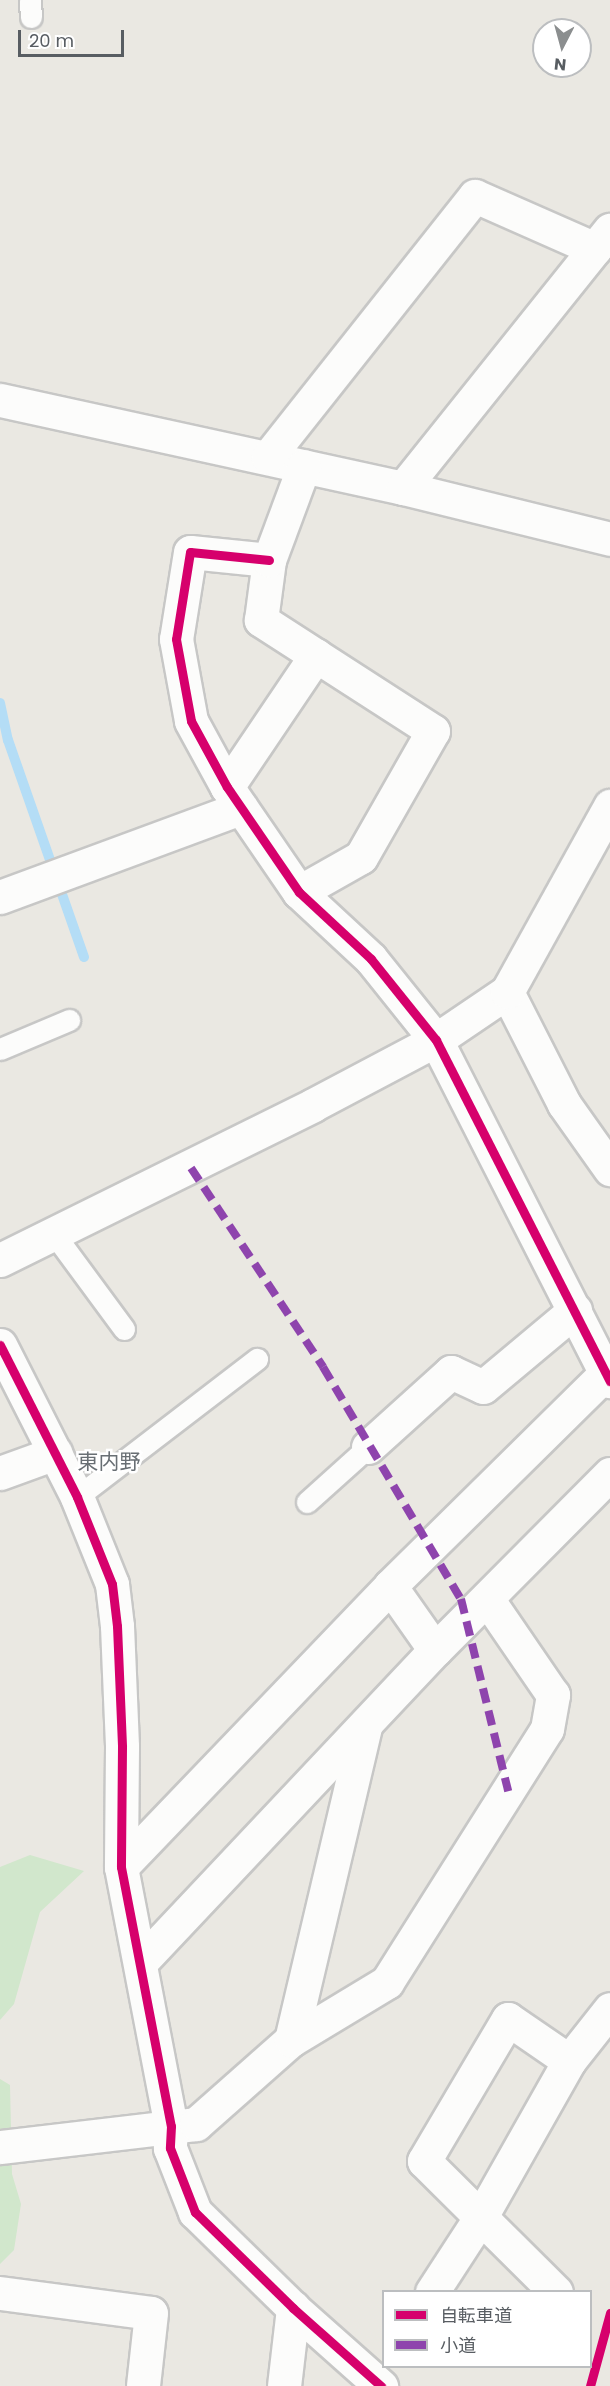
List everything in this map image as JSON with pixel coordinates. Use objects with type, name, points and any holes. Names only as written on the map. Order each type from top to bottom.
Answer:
[{"type":"street","points":[[268,457],[475,196],[603,240],[403,488]]},
{"type":"street","points":[[0,400],[268,457],[610,539]]},
{"type":"street","points":[[299,892],[361,857],[433,731],[261,620],[269,560],[304,466]]},
{"type":"street","points":[[121,1867],[390,1586],[608,1377],[436,1040],[371,959],[299,892],[234,797],[191,721],[176,639],[190,552],[269,560]]},
{"type":"street","points":[[0,897],[234,797],[316,655]]},
{"type":"street","points":[[0,1260],[436,1040],[507,992],[610,806]]},
{"type":"street","points":[[507,992],[564,1104],[610,1169]]},
{"type":"street","points":[[368,1446],[451,1372],[483,1387],[575,1310]]},
{"type":"street","points":[[0,1345],[77,1497],[111,1584],[117,1626],[121,1867],[171,2126],[170,2148],[195,2212],[293,2308],[380,2377]]},
{"type":"street","points":[[0,1473],[55,1454]]},
{"type":"street","points":[[141,1962],[435,1650],[488,1600],[610,1474]]},
{"type":"street","points":[[390,1586],[435,1650]]},
{"type":"street","points":[[0,2147],[196,2124],[291,2040],[387,1982],[547,1729],[553,1695],[488,1600]]},
{"type":"street","points":[[291,2040],[365,1725]]},
{"type":"street","points":[[433,2290],[482,2215],[569,2061],[610,2009]]},
{"type":"street","points":[[553,2290],[482,2215],[424,2161],[508,2019],[569,2061]]},
{"type":"street","points":[[0,2293],[151,2313],[143,2386]]},
{"type":"street","points":[[284,2386],[293,2308]]},
{"type":"lane","points":[[0,1049],[69,1020]]},
{"type":"lane","points":[[54,1234],[124,1329]]},
{"type":"lane","points":[[77,1497],[257,1359]]},
{"type":"lane","points":[[307,1502],[368,1446]]},
{"type":"green space","points":[[30,1855],[84,1871],[40,1912],[14,2004],[0,2020],[0,1867]]},
{"type":"green space","points":[[0,2079],[10,2085],[12,2174],[21,2204],[14,2250],[0,2264]]},
{"type":"waterway","points":[[0,703],[8,740],[84,957]]},
{"type":"marked path","points":[[191,1168],[323,1367],[461,1599],[508,1791]]},
{"type":"cycle path","points":[[269,560],[190,552],[176,639],[191,721],[227,787],[299,892],[371,959],[436,1040],[610,1381]]},
{"type":"cycle path","points":[[0,1345],[77,1497],[112,1584],[117,1626],[122,1747],[121,1867],[171,2126],[170,2148],[195,2212],[293,2308],[381,2386]]},
{"type":"cycle path","points":[[590,2386],[610,2313]]},
{"type":"district","name":"東内野","points":[[109,1462]]}]
